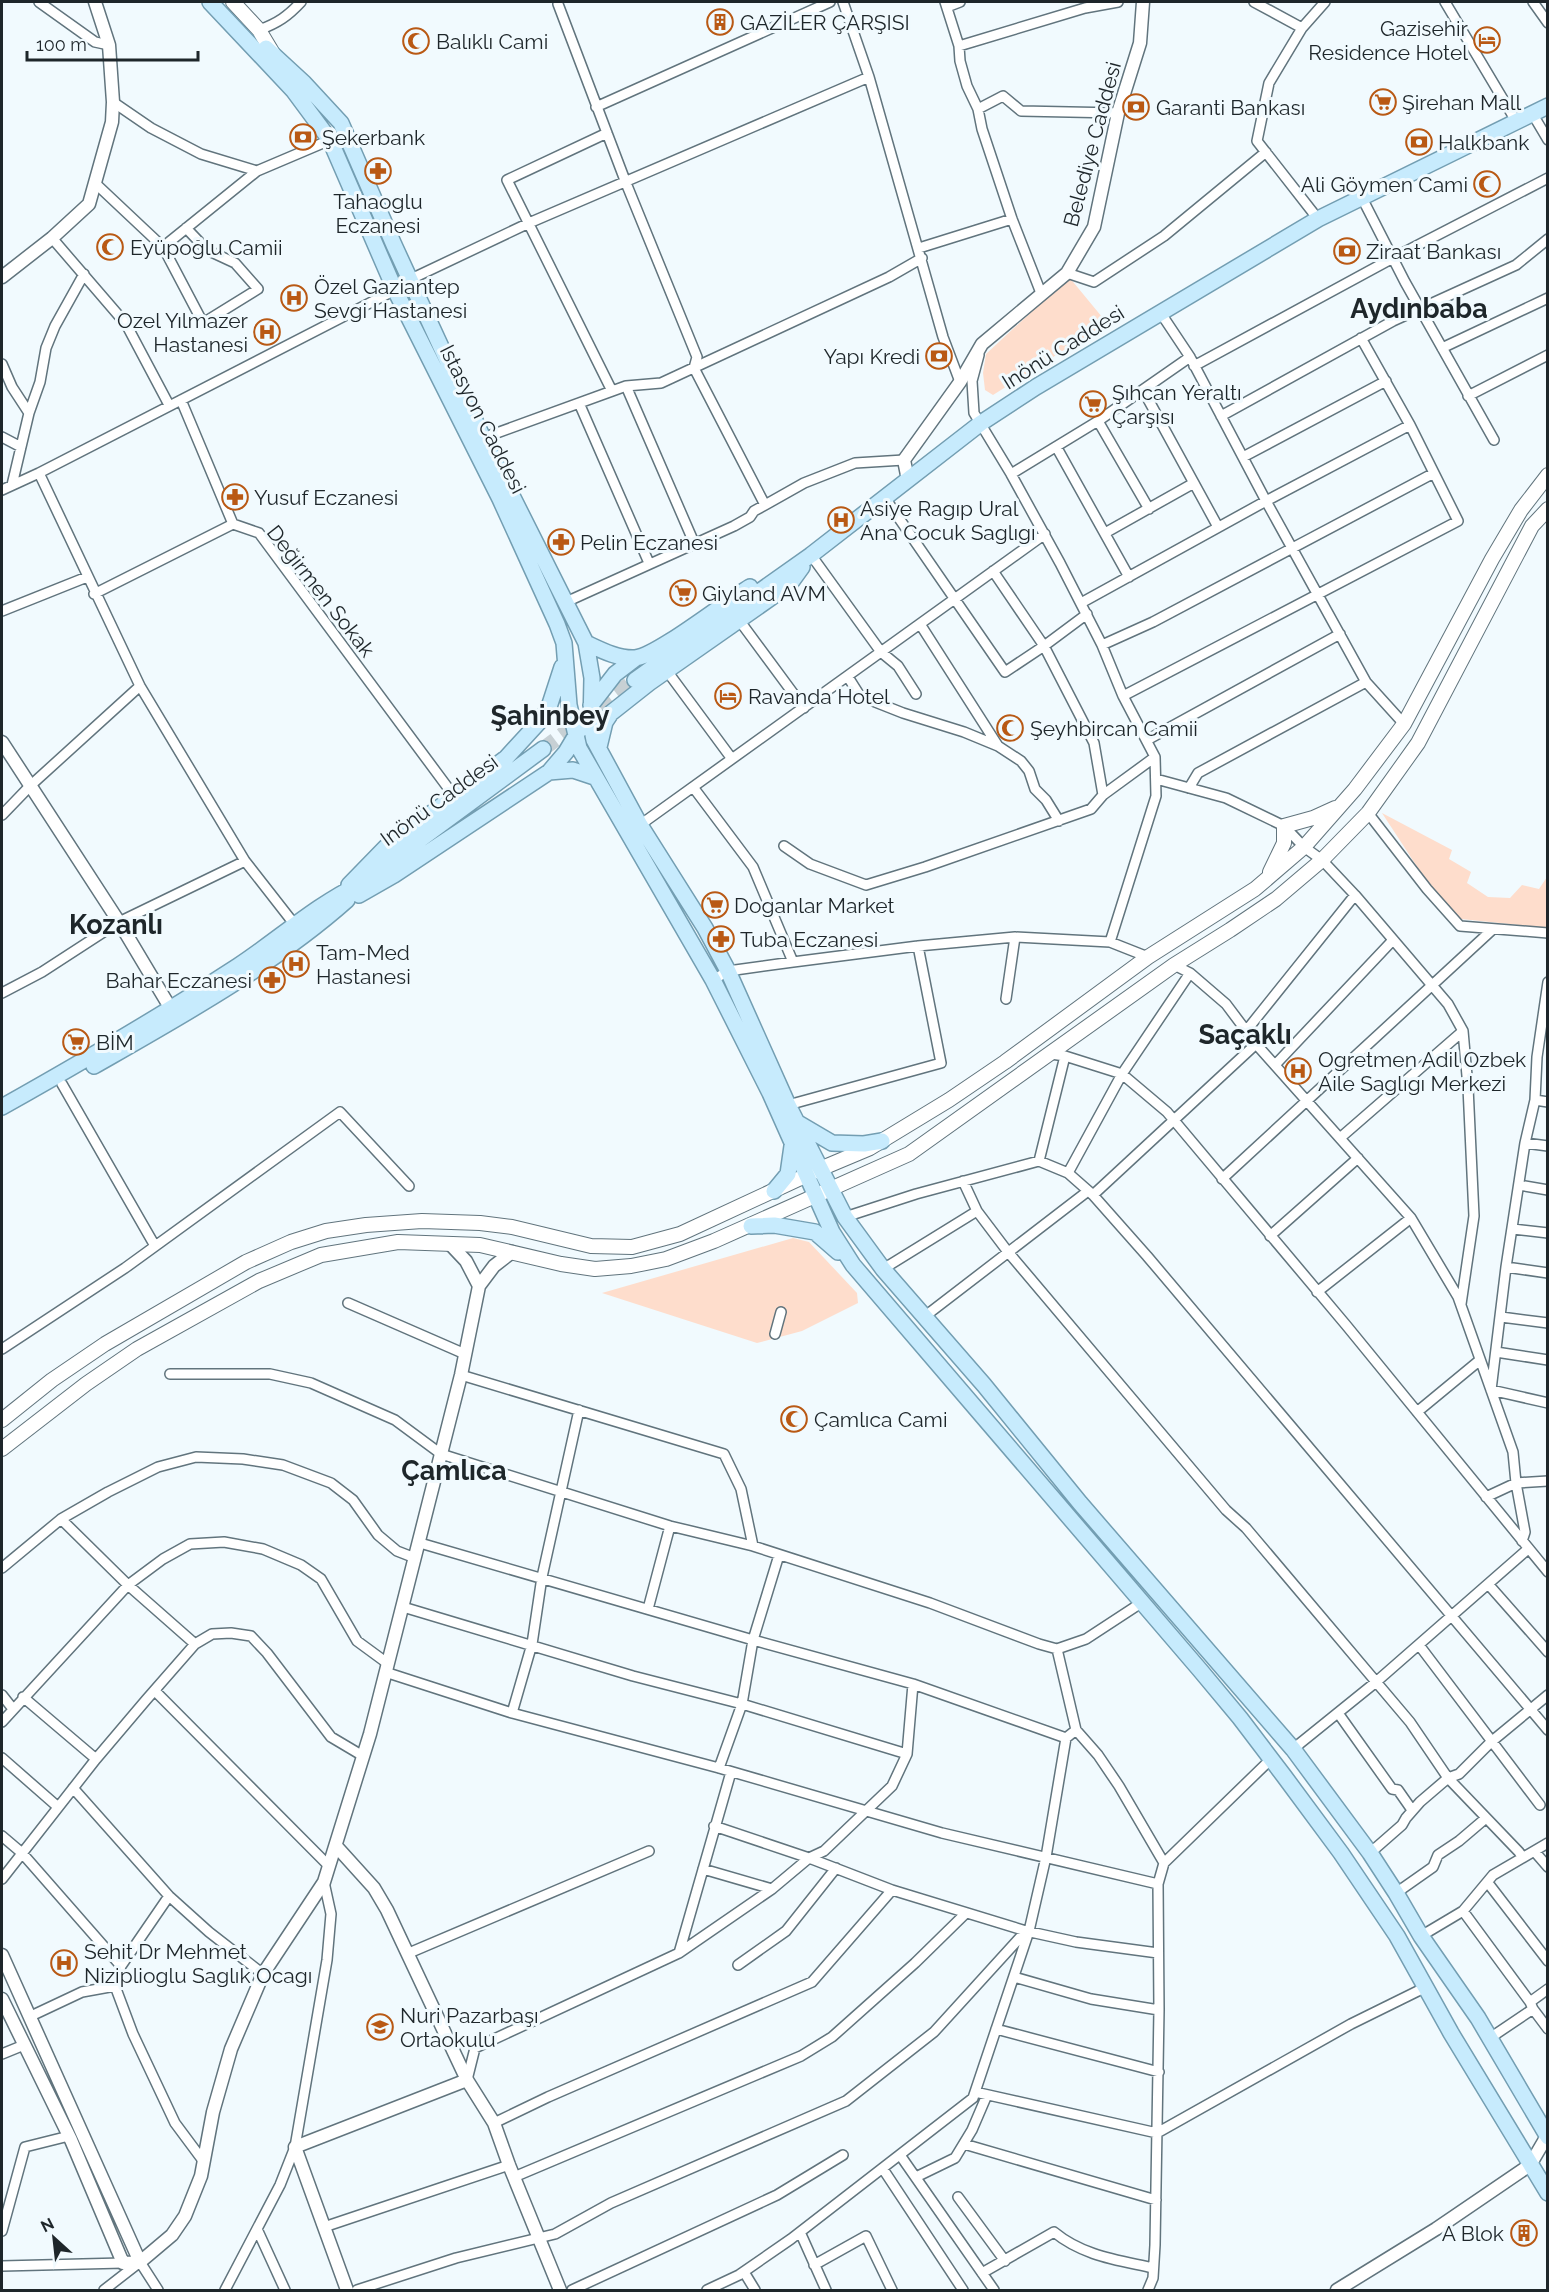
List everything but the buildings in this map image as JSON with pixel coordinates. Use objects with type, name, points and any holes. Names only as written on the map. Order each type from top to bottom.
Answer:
[{"type":"main road","name":"Istasyon Caddesi","points":[[210,2],[293,90],[330,140],[395,290],[534,570],[564,643],[567,691],[579,748],[713,980],[770,1093],[792,1146],[814,1172]]},
{"type":"main road","points":[[219,2],[341,123],[483,438],[586,643],[592,678],[591,725],[598,747],[640,825],[705,928],[728,972],[797,1123],[814,1172],[816,1196],[832,1232],[853,1265],[1240,1718],[1271,1759],[1341,1853],[1397,1936],[1451,2033],[1548,2193]]},
{"type":"main road","points":[[233,2],[259,30],[274,55]]},
{"type":"main road","name":"Inönü Caddesi","points":[[635,680],[811,555],[981,423],[1036,387],[1318,219],[1548,106]]},
{"type":"main road","points":[[2,1420],[52,1380],[105,1344],[246,1262],[291,1242],[326,1231],[366,1225],[422,1221],[480,1223],[512,1227],[591,1246],[632,1247],[680,1234],[882,1141],[1005,1062],[1148,957],[1255,890],[1304,847],[1340,806],[1404,724],[1491,559],[1521,510],[1548,475]]},
{"type":"main road","points":[[2,1449],[78,1390],[137,1349],[259,1281],[321,1255],[398,1242],[480,1245],[561,1264],[595,1269],[631,1266],[666,1259],[751,1226],[830,1188],[867,1175],[909,1154],[1058,1055],[1174,964],[1276,899],[1322,860],[1368,813],[1418,743],[1532,526],[1548,508]]},
{"type":"main road","points":[[598,747],[604,722],[611,713],[789,585],[811,555]]},
{"type":"main road","points":[[2,1107],[171,1009],[295,925],[343,897],[394,875],[549,772],[575,736],[592,702],[615,674],[636,658],[657,648],[784,566],[811,555]]},
{"type":"main road","points":[[586,643],[612,654],[636,658]]},
{"type":"main road","points":[[2,1117],[170,1023],[255,968],[343,897],[386,847],[506,758],[540,721],[549,707],[565,659]]},
{"type":"main road","name":"Inönü Caddesi","points":[[343,897],[543,749]]},
{"type":"main road","points":[[549,772],[573,770],[594,777]]},
{"type":"main road","points":[[1266,880],[1284,843],[1284,826],[1313,818],[1340,806]]},
{"type":"main road","points":[[797,1123],[832,1143],[864,1144],[882,1141]]},
{"type":"main road","points":[[774,1191],[788,1174],[792,1146]]},
{"type":"main road","points":[[814,1172],[830,1188],[845,1217],[884,1269],[984,1385],[1080,1503],[1293,1749],[1370,1853],[1421,1936],[1490,2038],[1547,2136]]},
{"type":"main road","points":[[751,1226],[774,1225],[815,1232],[853,1265]]},
{"type":"street","points":[[39,2],[95,42],[109,45]]},
{"type":"street","points":[[2,277],[52,238],[89,204],[112,122],[113,102],[109,45],[95,2]]},
{"type":"street","points":[[259,30],[288,16],[301,2]]},
{"type":"street","points":[[596,107],[830,2]]},
{"type":"street","points":[[843,2],[869,77],[943,337],[960,382]]},
{"type":"street","points":[[960,2],[946,4],[959,46],[960,61],[967,86],[978,109],[982,129],[1012,219],[1041,292]]},
{"type":"street","points":[[959,46],[1083,5],[1118,2]]},
{"type":"street","name":"Belediye Caddesi","points":[[904,460],[960,382],[982,344],[1041,292],[1067,273],[1094,227],[1118,113],[1140,43],[1143,2]]},
{"type":"street","points":[[1254,2],[1302,28]]},
{"type":"street","points":[[1318,219],[1257,141],[1269,83],[1302,28],[1325,2]]},
{"type":"street","points":[[1445,2],[1516,121]]},
{"type":"street","points":[[1533,2],[1548,24]]},
{"type":"street","points":[[558,4],[596,107],[697,357],[694,368],[765,505]]},
{"type":"street","points":[[411,279],[530,223],[869,77]]},
{"type":"street","points":[[978,109],[1003,96],[1021,111],[1118,113]]},
{"type":"street","points":[[113,102],[151,128],[201,154],[256,171]]},
{"type":"street","points":[[1532,114],[1548,140]]},
{"type":"street","points":[[607,133],[507,180],[612,391]]},
{"type":"street","points":[[163,247],[256,171],[330,140]]},
{"type":"street","points":[[1067,273],[1094,282],[1164,236],[1266,152]]},
{"type":"street","points":[[1011,474],[1098,421],[1143,390],[1192,362],[1548,178]]},
{"type":"street","points":[[95,183],[163,247],[203,323],[258,289],[235,263],[207,250],[186,228]]},
{"type":"street","points":[[1361,196],[1420,310],[1494,440]]},
{"type":"street","points":[[919,248],[1012,219]]},
{"type":"street","points":[[52,238],[126,324],[169,405]]},
{"type":"street","points":[[1221,416],[1393,321],[1516,265],[1548,239]]},
{"type":"street","points":[[483,438],[626,386],[660,382],[889,277],[922,258]]},
{"type":"street","points":[[12,485],[29,413],[40,382],[46,348],[55,326],[84,274]]},
{"type":"street","points":[[2,490],[395,290]]},
{"type":"street","points":[[1442,348],[1548,298]]},
{"type":"street","points":[[1160,312],[1192,362],[1366,682],[1404,724]]},
{"type":"street","points":[[1123,696],[1458,521],[1410,425],[1361,338]]},
{"type":"street","points":[[982,344],[972,381],[974,413],[1045,534],[1087,614],[1123,696],[1155,757],[1156,796],[1110,942]]},
{"type":"street","points":[[1468,396],[1548,355]]},
{"type":"street","points":[[2,364],[18,397],[29,413]]},
{"type":"street","points":[[1243,457],[1386,381]]},
{"type":"street","points":[[626,386],[695,544]]},
{"type":"street","points":[[1143,390],[1218,527]]},
{"type":"street","name":"Değirmen Sokak","points":[[181,400],[233,524],[259,533],[454,796]]},
{"type":"street","points":[[579,403],[649,563]]},
{"type":"street","points":[[1098,421],[1149,509]]},
{"type":"street","points":[[1081,603],[1410,425]]},
{"type":"street","points":[[2,437],[21,447]]},
{"type":"street","points":[[1057,447],[1129,577]]},
{"type":"street","points":[[566,602],[750,518],[754,511],[804,483],[855,463],[904,460],[908,480]]},
{"type":"street","points":[[39,473],[94,594],[140,686],[245,861],[295,925]]},
{"type":"street","points":[[1102,645],[1153,622],[1434,473]]},
{"type":"street","points":[[1105,533],[1194,483]]},
{"type":"street","points":[[885,498],[1005,672],[1087,614]]},
{"type":"street","points":[[94,594],[233,524]]},
{"type":"street","points":[[640,825],[1045,534]]},
{"type":"street","points":[[811,555],[881,652],[898,666],[916,694]]},
{"type":"street","points":[[993,571],[1044,646],[1094,743],[1103,795]]},
{"type":"street","points":[[2,611],[87,577]]},
{"type":"street","points":[[740,620],[804,708]]},
{"type":"street","points":[[920,624],[998,746]]},
{"type":"street","points":[[1147,740],[1340,634]]},
{"type":"street","points":[[667,671],[732,759]]},
{"type":"street","points":[[848,677],[860,696],[903,713],[964,732],[998,746],[1021,761],[1029,771],[1035,789],[1046,800],[1059,821]]},
{"type":"street","points":[[1189,788],[1198,773],[1366,682]]},
{"type":"street","points":[[2,816],[30,786],[140,686]]},
{"type":"street","points":[[2,742],[119,922],[171,1009]]},
{"type":"street","points":[[784,846],[810,864],[866,885],[926,867],[1091,809],[1103,795],[1155,757]]},
{"type":"street","points":[[1156,779],[1226,798],[1284,826],[1355,894],[1448,1004],[1463,1031],[1474,1216],[1461,1305]]},
{"type":"street","points":[[693,788],[753,867],[793,962]]},
{"type":"street","points":[[1368,813],[1427,889],[1460,926],[1548,933]]},
{"type":"street","points":[[2,993],[42,972],[119,922],[245,861]]},
{"type":"street","points":[[1246,1031],[1355,894]]},
{"type":"street","points":[[1222,1179],[1493,929]]},
{"type":"street","points":[[713,980],[728,972],[793,962],[918,946],[1015,937],[1110,942],[1148,957]]},
{"type":"street","points":[[1006,999],[1015,937]]},
{"type":"street","points":[[1275,1065],[1393,940]]},
{"type":"street","points":[[788,1105],[941,1063],[918,946]]},
{"type":"street","points":[[1174,964],[1190,973],[1226,1004],[1256,1044],[1412,1218],[1461,1305],[1513,1452],[1525,1545],[1488,1584],[1377,1682],[1293,1749]]},
{"type":"street","points":[[1068,1173],[1122,1074],[1190,973]]},
{"type":"street","points":[[1491,1390],[1506,1267],[1525,1143],[1535,1100],[1537,1057],[1545,1017],[1548,981]]},
{"type":"street","points":[[1340,1138],[1463,1031]]},
{"type":"street","points":[[924,1317],[1008,1252],[1090,1193],[1256,1044]]},
{"type":"street","points":[[1039,1161],[1058,1055],[1122,1074],[1173,1120],[1548,1572]]},
{"type":"street","points":[[1537,1057],[1548,1059]]},
{"type":"street","points":[[62,1084],[155,1246]]},
{"type":"street","points":[[1535,1100],[1548,1101]]},
{"type":"street","points":[[2,1349],[155,1246],[340,1112],[409,1186]]},
{"type":"street","points":[[1525,1143],[1548,1146]]},
{"type":"street","points":[[1270,1236],[1358,1158]]},
{"type":"street","points":[[845,1217],[963,1181],[1039,1161],[1068,1173],[1090,1193],[1147,1256],[1548,1730]]},
{"type":"street","points":[[963,1181],[977,1211],[1008,1252],[1226,1510],[1246,1528],[1377,1682],[1410,1722],[1448,1778],[1473,1801],[1522,1857]]},
{"type":"street","points":[[1519,1185],[1548,1190]]},
{"type":"street","points":[[884,1269],[977,1211]]},
{"type":"street","points":[[1317,1292],[1412,1218]]},
{"type":"street","points":[[1513,1229],[1548,1233]]},
{"type":"street","points":[[450,1244],[466,1261],[479,1286]]},
{"type":"street","points":[[104,2290],[172,2235],[185,2216],[201,2176],[213,2112],[228,2059],[263,1974],[324,1882],[363,1756],[420,1543],[461,1375],[479,1286],[494,1266],[512,1252]]},
{"type":"street","points":[[1506,1267],[1548,1273]]},
{"type":"street","points":[[348,1304],[465,1354]]},
{"type":"street","points":[[775,1334],[781,1312]]},
{"type":"street","points":[[1501,1317],[1548,1323]]},
{"type":"street","points":[[1496,1352],[1548,1359]]},
{"type":"street","points":[[1417,1412],[1480,1360]]},
{"type":"street","points":[[171,1374],[270,1374],[311,1383],[395,1420],[441,1454],[670,1526],[753,1546],[930,1603],[1039,1644],[1057,1648],[1086,1639],[1141,1603]]},
{"type":"street","points":[[461,1375],[724,1454],[741,1489],[753,1546]]},
{"type":"street","points":[[1491,1390],[1548,1403]]},
{"type":"street","points":[[512,1713],[532,1644],[542,1577],[579,1410]]},
{"type":"street","points":[[2,1568],[61,1519],[158,1467],[196,1457],[243,1459],[283,1465],[331,1483],[353,1500],[378,1535],[397,1551],[415,1558]]},
{"type":"street","points":[[1486,1497],[1516,1483],[1547,1480]]},
{"type":"street","points":[[61,1519],[128,1585],[195,1644]]},
{"type":"street","points":[[648,1609],[670,1526]]},
{"type":"street","points":[[2,1722],[12,1708],[128,1585],[163,1558],[190,1544],[224,1542],[263,1549],[301,1565],[321,1579],[357,1641],[386,1667],[512,1713],[719,1768],[942,1833],[1158,1884]]},
{"type":"street","points":[[420,1543],[913,1684],[1066,1738]]},
{"type":"street","points":[[719,1768],[742,1704],[753,1640],[778,1555]]},
{"type":"street","points":[[1488,1584],[1548,1652]]},
{"type":"street","points":[[403,1607],[633,1676],[742,1704],[907,1754]]},
{"type":"street","points":[[2,1879],[96,1759],[195,1644],[212,1634],[231,1633],[251,1636],[267,1653],[331,1737],[363,1756]]},
{"type":"street","points":[[1419,1645],[1540,1804]]},
{"type":"street","points":[[1057,1648],[1076,1730],[1114,1778],[1164,1863]]},
{"type":"street","points":[[467,2080],[475,2048],[679,1953],[772,1889],[809,1858],[824,1851],[869,1811],[892,1786],[907,1754],[913,1684]]},
{"type":"street","points":[[155,1691],[329,1866]]},
{"type":"street","points":[[2,1695],[12,1708]]},
{"type":"street","points":[[1370,1853],[1402,1825],[1412,1810],[1448,1778],[1459,1773],[1491,1742],[1548,1695]]},
{"type":"street","points":[[23,1697],[96,1759]]},
{"type":"street","points":[[1338,1713],[1392,1789],[1398,1790],[1412,1810]]},
{"type":"street","points":[[706,2290],[744,2272],[800,2232],[974,2097],[1028,1931],[1046,1857],[1066,1738],[1076,1730]]},
{"type":"street","points":[[2,1758],[58,1807]]},
{"type":"street","points":[[1148,2290],[1153,2278],[1156,2200],[1160,2010],[1158,1884],[1164,1863],[1271,1759]]},
{"type":"street","points":[[679,1953],[731,1772]]},
{"type":"street","points":[[74,1788],[169,1896],[209,1932],[263,1974]]},
{"type":"street","points":[[1396,1893],[1433,1867],[1438,1855],[1486,1818]]},
{"type":"street","points":[[714,1826],[809,1858],[892,1890],[1028,1931],[1076,1942],[1158,1953]]},
{"type":"street","points":[[2,1836],[22,1853],[121,1966]]},
{"type":"street","points":[[1421,1936],[1462,1911],[1494,1875],[1548,1843]]},
{"type":"street","points":[[336,1846],[374,1888],[409,1953],[467,2080],[494,2123],[560,2290]]},
{"type":"street","points":[[409,1953],[650,1851]]},
{"type":"street","points":[[1535,1852],[1548,1867]]},
{"type":"street","points":[[738,1965],[786,1931],[836,1868]]},
{"type":"street","points":[[703,1869],[772,1889]]},
{"type":"street","points":[[225,2290],[280,2185],[295,2146],[327,1960],[331,1914],[324,1882]]},
{"type":"street","points":[[1488,1883],[1548,1961]]},
{"type":"street","points":[[494,2123],[548,2097],[812,1982],[892,1890]]},
{"type":"street","points":[[169,1896],[121,1966],[115,1986],[133,2034],[175,2123],[204,2162]]},
{"type":"street","points":[[1462,1911],[1548,2029]]},
{"type":"street","points":[[514,2177],[801,2056],[832,2037],[966,1913]]},
{"type":"street","points":[[357,2290],[456,2258],[539,2239],[566,2229],[611,2203],[846,2101],[934,2032],[1028,1931]]},
{"type":"street","points":[[2,1955],[140,2262],[158,2290]]},
{"type":"street","points":[[1014,1977],[1091,1999],[1160,2010]]},
{"type":"street","points":[[31,2016],[82,1992],[115,1986]]},
{"type":"street","points":[[975,2092],[1157,2133],[1351,2024],[1426,1987]]},
{"type":"street","points":[[1490,2038],[1531,2006],[1548,1989]]},
{"type":"street","points":[[2,1999],[69,2136],[123,2263]]},
{"type":"street","points":[[996,2029],[1159,2072]]},
{"type":"street","points":[[2,2054],[24,2045]]},
{"type":"street","points":[[295,2146],[467,2080]]},
{"type":"street","points":[[916,2177],[955,2158],[972,2130],[987,2095]]},
{"type":"street","points":[[2,2231],[25,2147],[69,2136]]},
{"type":"street","points":[[1337,2290],[1436,2229],[1530,2165],[1547,2136]]},
{"type":"street","points":[[964,2144],[1156,2200]]},
{"type":"street","points":[[295,2146],[347,2290]]},
{"type":"street","points":[[572,2290],[777,2195],[843,2155]]},
{"type":"street","points":[[900,2155],[994,2290]]},
{"type":"street","points":[[324,2227],[509,2165]]},
{"type":"street","points":[[883,2169],[963,2290]]},
{"type":"street","points":[[957,2197],[1005,2261]]},
{"type":"street","points":[[257,2229],[285,2290]]},
{"type":"street","points":[[800,2232],[826,2290]]},
{"type":"street","points":[[982,2273],[1054,2232],[1069,2244],[1091,2254],[1153,2268]]},
{"type":"street","points":[[814,2265],[866,2236],[892,2290]]},
{"type":"street","points":[[2,2266],[140,2262]]},
{"type":"street","points":[[744,2272],[755,2290]]},
{"type":"shaded area","points":[[1069,277],[1107,323],[993,395],[985,390],[983,373],[986,354]]},
{"type":"shaded area","points":[[1382,813],[1452,850],[1449,859],[1471,872],[1467,883],[1488,897],[1510,898],[1522,885],[1539,889],[1547,877],[1547,928],[1461,919],[1429,885]]},
{"type":"shaded area","points":[[793,1238],[809,1242],[857,1293],[858,1303],[802,1331],[757,1343],[602,1293]]},
{"type":"tunnel","points":[[543,749],[635,680]]},
{"type":"place","name":"GAZİLER ÇARŞISI","points":[[720,22]]},
{"type":"place","name":"Gazisehir Residence Hotel","points":[[1487,40]]},
{"type":"place","name":"Balıklı Cami","points":[[416,41]]},
{"type":"place","name":"Şirehan Mall","points":[[1383,102]]},
{"type":"place","name":"Garanti Bankası","points":[[1136,107]]},
{"type":"place","name":"Şekerbank","points":[[303,137]]},
{"type":"place","name":"Halkbank","points":[[1419,142]]},
{"type":"place","name":"Tahaoglu Eczanesi","points":[[378,171]]},
{"type":"place","name":"Ali Göymen Cami","points":[[1487,184]]},
{"type":"place","name":"Eyüpoğlu Camii","points":[[110,247]]},
{"type":"place","name":"Ziraat Bankası","points":[[1347,251]]},
{"type":"place","name":"Özel Gaziantep Sevgi Hastanesi","points":[[294,298]]},
{"type":"place","name":"Ozel Yılmazer Hastanesi","points":[[267,332]]},
{"type":"place","name":"Yapı Kredi","points":[[939,356]]},
{"type":"place","name":"Şıhcan Yeraltı Çarşısı","points":[[1093,404]]},
{"type":"place","name":"Yusuf Eczanesi","points":[[235,497]]},
{"type":"place","name":"Asiye Ragıp Ural Ana Cocuk Saglıgı","points":[[841,520]]},
{"type":"place","name":"Pelin Eczanesi","points":[[561,542]]},
{"type":"place","name":"Giyland AVM","points":[[683,593]]},
{"type":"place","name":"Ravanda Hotel","points":[[728,696]]},
{"type":"place","name":"Şeyhbircan Camii","points":[[1010,728]]},
{"type":"place","name":"Doganlar Market","points":[[715,905]]},
{"type":"place","name":"Tuba Eczanesi","points":[[721,939]]},
{"type":"place","name":"Tam-Med Hastanesi","points":[[296,964]]},
{"type":"place","name":"Bahar Eczanesi","points":[[272,980]]},
{"type":"place","name":"BİM","points":[[76,1042]]},
{"type":"place","name":"Ogretmen Adil Ozbek Aile Saglıgı Merkezi","points":[[1298,1071]]},
{"type":"place","name":"Çamlıca Cami","points":[[794,1419]]},
{"type":"place","name":"Sehit Dr Mehmet Niziplioglu Saglık Ocagı","points":[[64,1963]]},
{"type":"place","name":"Nuri Pazarbaşı Ortaokulu","points":[[380,2027]]},
{"type":"place","name":"A Blok","points":[[1524,2233]]},
{"type":"district","name":"Aydınbaba","points":[[1419,308]]},
{"type":"district","name":"Şahinbey","points":[[550,715]]},
{"type":"district","name":"Kozanlı","points":[[116,924]]},
{"type":"district","name":"Saçaklı","points":[[1245,1034]]},
{"type":"district","name":"Çamlıca","points":[[454,1470]]}]
